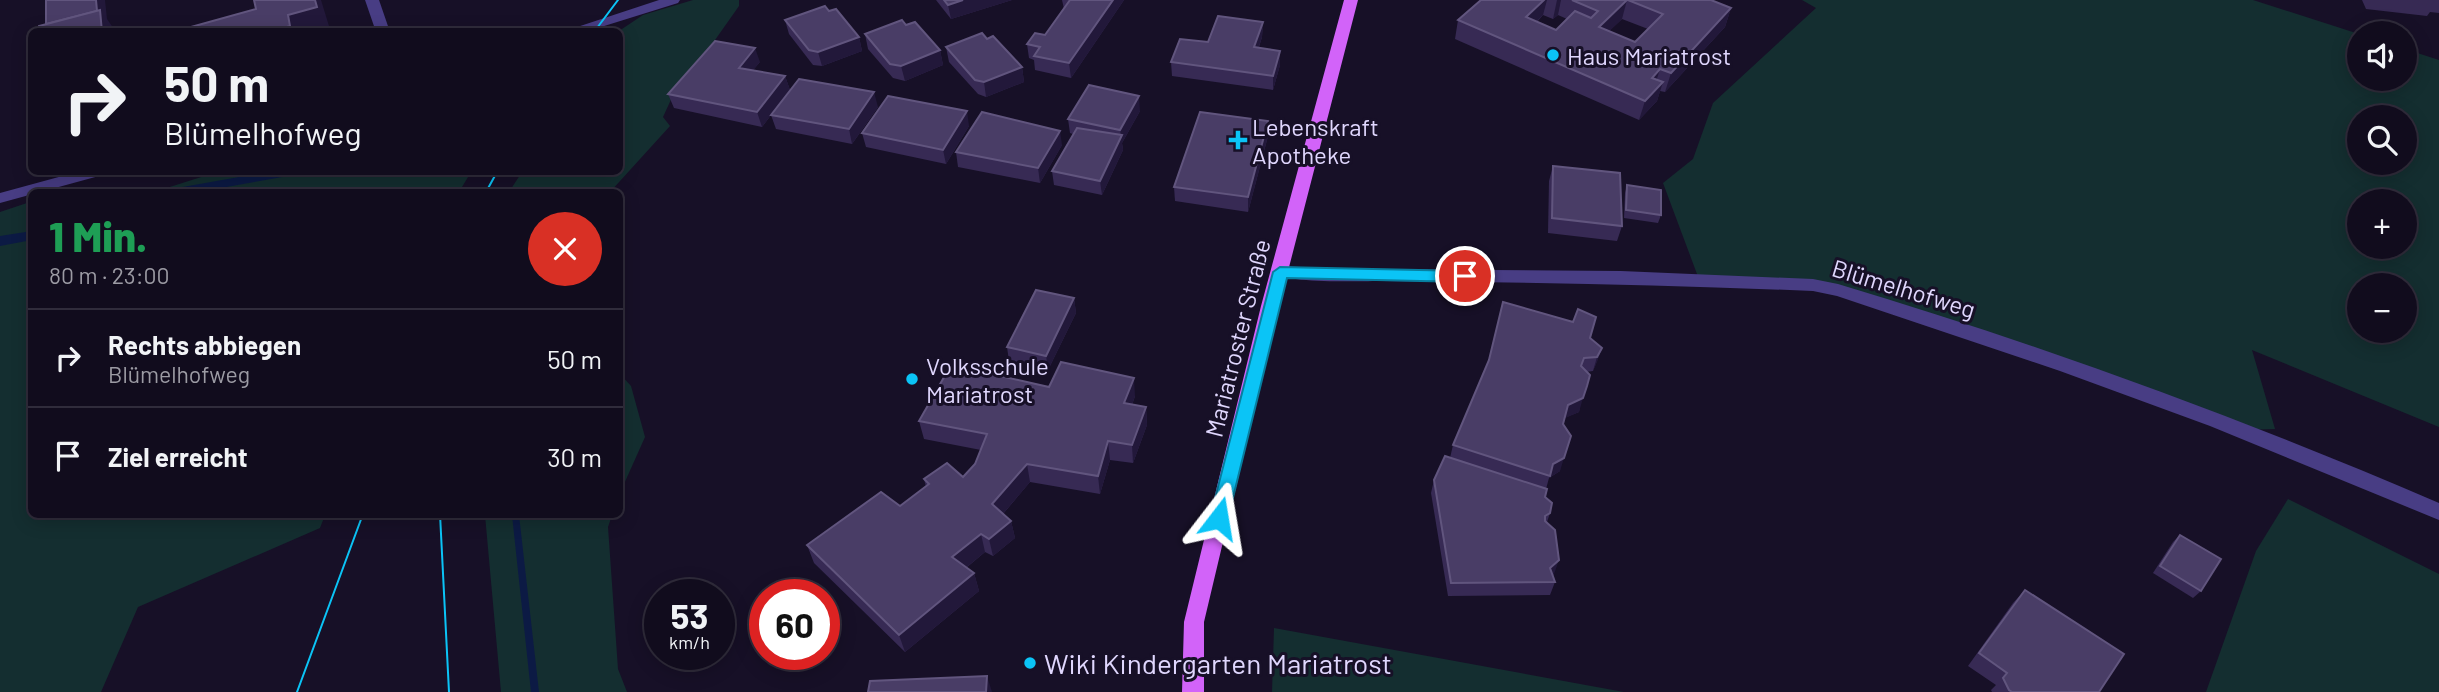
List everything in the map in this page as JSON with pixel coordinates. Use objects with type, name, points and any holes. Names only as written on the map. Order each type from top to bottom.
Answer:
[{"type":"main road","name":"Mariatroster Straße","points":[[1193,692],[1194,622],[1280,272],[1351,0]]},
{"type":"street","points":[[372,0],[382,28]]},
{"type":"street","points":[[582,28],[673,0]]},
{"type":"street","points":[[33,189],[83,175]]},
{"type":"street","points":[[0,198],[28,190]]},
{"type":"street","name":"Blümelhofweg","points":[[1280,272],[1339,275],[1621,277],[1813,285],[1838,290],[2092,374],[2242,430],[2439,512]]},
{"type":"green space","points":[[693,0],[739,0],[739,6],[715,40],[680,80],[663,117],[670,126],[613,189],[511,189],[520,175],[623,175],[623,28],[643,15]]},
{"type":"green space","points":[[1802,0],[2253,0],[2347,30],[2347,91],[2417,91],[2417,53],[2439,60],[2439,427],[2252,350],[2275,429],[2242,430],[1838,290],[1700,282],[1663,183],[1693,159],[1713,103],[1816,8]]},
{"type":"green space","points":[[208,175],[469,175],[461,189],[163,189]]},
{"type":"green space","points":[[28,203],[28,518],[324,518],[320,528],[138,607],[101,692],[0,692],[0,212]]},
{"type":"green space","points":[[623,377],[631,386],[645,437],[623,486]]},
{"type":"green space","points":[[2288,499],[2439,574],[2439,692],[2206,692],[2256,551]]},
{"type":"green space","points":[[485,518],[611,518],[608,527],[618,669],[627,692],[501,692]]},
{"type":"green space","points":[[1274,628],[1624,692],[1272,692]]},
{"type":"water","points":[[512,518],[519,518],[539,692],[531,692]]},
{"type":"building","points":[[46,0],[96,0],[97,11],[46,24]]},
{"type":"building","points":[[254,0],[315,0],[317,7],[288,15],[290,26],[284,28],[187,28],[256,9]]},
{"type":"building","points":[[944,0],[963,0],[948,5]]},
{"type":"building","points":[[1070,0],[1113,0],[1069,63],[1034,56],[1040,47],[1027,44],[1035,33],[1045,35]]},
{"type":"building","points":[[1481,0],[1544,0],[1526,17],[1556,30],[1575,11],[1591,18],[1598,11],[1572,0],[1627,0],[1599,27],[1635,42],[1663,14],[1628,0],[1711,0],[1731,8],[1671,73],[1660,69],[1652,78],[1663,82],[1645,101],[1458,20]]},
{"type":"building","points":[[825,6],[829,11],[836,9],[859,37],[818,52],[809,50],[785,20]]},
{"type":"building","points":[[100,10],[102,28],[39,26]]},
{"type":"building","points":[[1218,16],[1263,22],[1254,47],[1280,51],[1273,76],[1171,62],[1180,39],[1208,42]]},
{"type":"building","points":[[902,20],[906,25],[915,22],[940,50],[901,66],[890,64],[865,34]]},
{"type":"building","points":[[982,33],[987,39],[993,36],[1022,67],[984,82],[975,80],[946,47]]},
{"type":"building","points":[[715,41],[755,48],[739,68],[785,76],[757,112],[668,94]]},
{"type":"building","points":[[799,79],[874,92],[849,129],[771,115]]},
{"type":"building","points":[[1089,85],[1139,96],[1120,130],[1068,119]]},
{"type":"building","points":[[888,96],[967,111],[943,150],[862,133]]},
{"type":"building","points":[[982,112],[1060,131],[1038,168],[956,152]]},
{"type":"building","points":[[1200,112],[1268,121],[1248,197],[1174,187]]},
{"type":"building","points":[[1077,128],[1122,135],[1100,181],[1052,171]]},
{"type":"building","points":[[1553,166],[1620,173],[1622,226],[1552,218]]},
{"type":"building","points":[[1627,185],[1661,190],[1661,215],[1626,210]]},
{"type":"building","points":[[1036,290],[1074,298],[1046,356],[1007,347]]},
{"type":"building","points":[[1503,302],[1573,322],[1578,309],[1596,317],[1590,338],[1602,348],[1597,357],[1584,358],[1581,366],[1590,375],[1587,386],[1583,398],[1568,405],[1563,424],[1571,436],[1564,458],[1553,464],[1550,476],[1453,445],[1489,360]]},
{"type":"building","points":[[1061,362],[1134,378],[1124,403],[1146,407],[1132,445],[1108,441],[1098,476],[1027,464],[992,504],[1011,521],[989,539],[981,534],[952,557],[974,573],[899,635],[807,545],[881,492],[900,506],[929,484],[924,479],[947,463],[963,477],[975,464],[987,434],[919,421],[951,365],[1049,387]]},
{"type":"building","points":[[1445,456],[1547,489],[1545,497],[1552,503],[1545,521],[1555,530],[1559,560],[1550,568],[1555,582],[1451,583],[1434,480]]},
{"type":"building","points":[[2180,535],[2221,559],[2201,591],[2160,566]]},
{"type":"building","points":[[2025,590],[2124,654],[2099,692],[2012,692],[2003,678],[2007,673],[1979,653]]},
{"type":"building","points":[[987,676],[986,692],[868,692],[870,681]]},
{"type":"waterway","points":[[194,189],[271,175]]},
{"type":"waterway","points":[[0,241],[28,236]]},
{"type":"tram line","points":[[597,28],[618,0]]},
{"type":"tram line","points":[[488,189],[495,175]]},
{"type":"tram line","points":[[297,692],[362,518]]},
{"type":"tram line","points":[[440,518],[449,692]]},
{"type":"place","name":"Haus Mariatrost","points":[[1553,55]]},
{"type":"place","name":"Lebenskraft Apotheke","points":[[1238,140]]},
{"type":"place","name":"Volksschule Mariatrost","points":[[912,379]]},
{"type":"place","name":"Wiki Kindergarten Mariatrost","points":[[1030,663]]},
{"type":"route","points":[[1219,518],[1280,272],[1465,276]]}]
